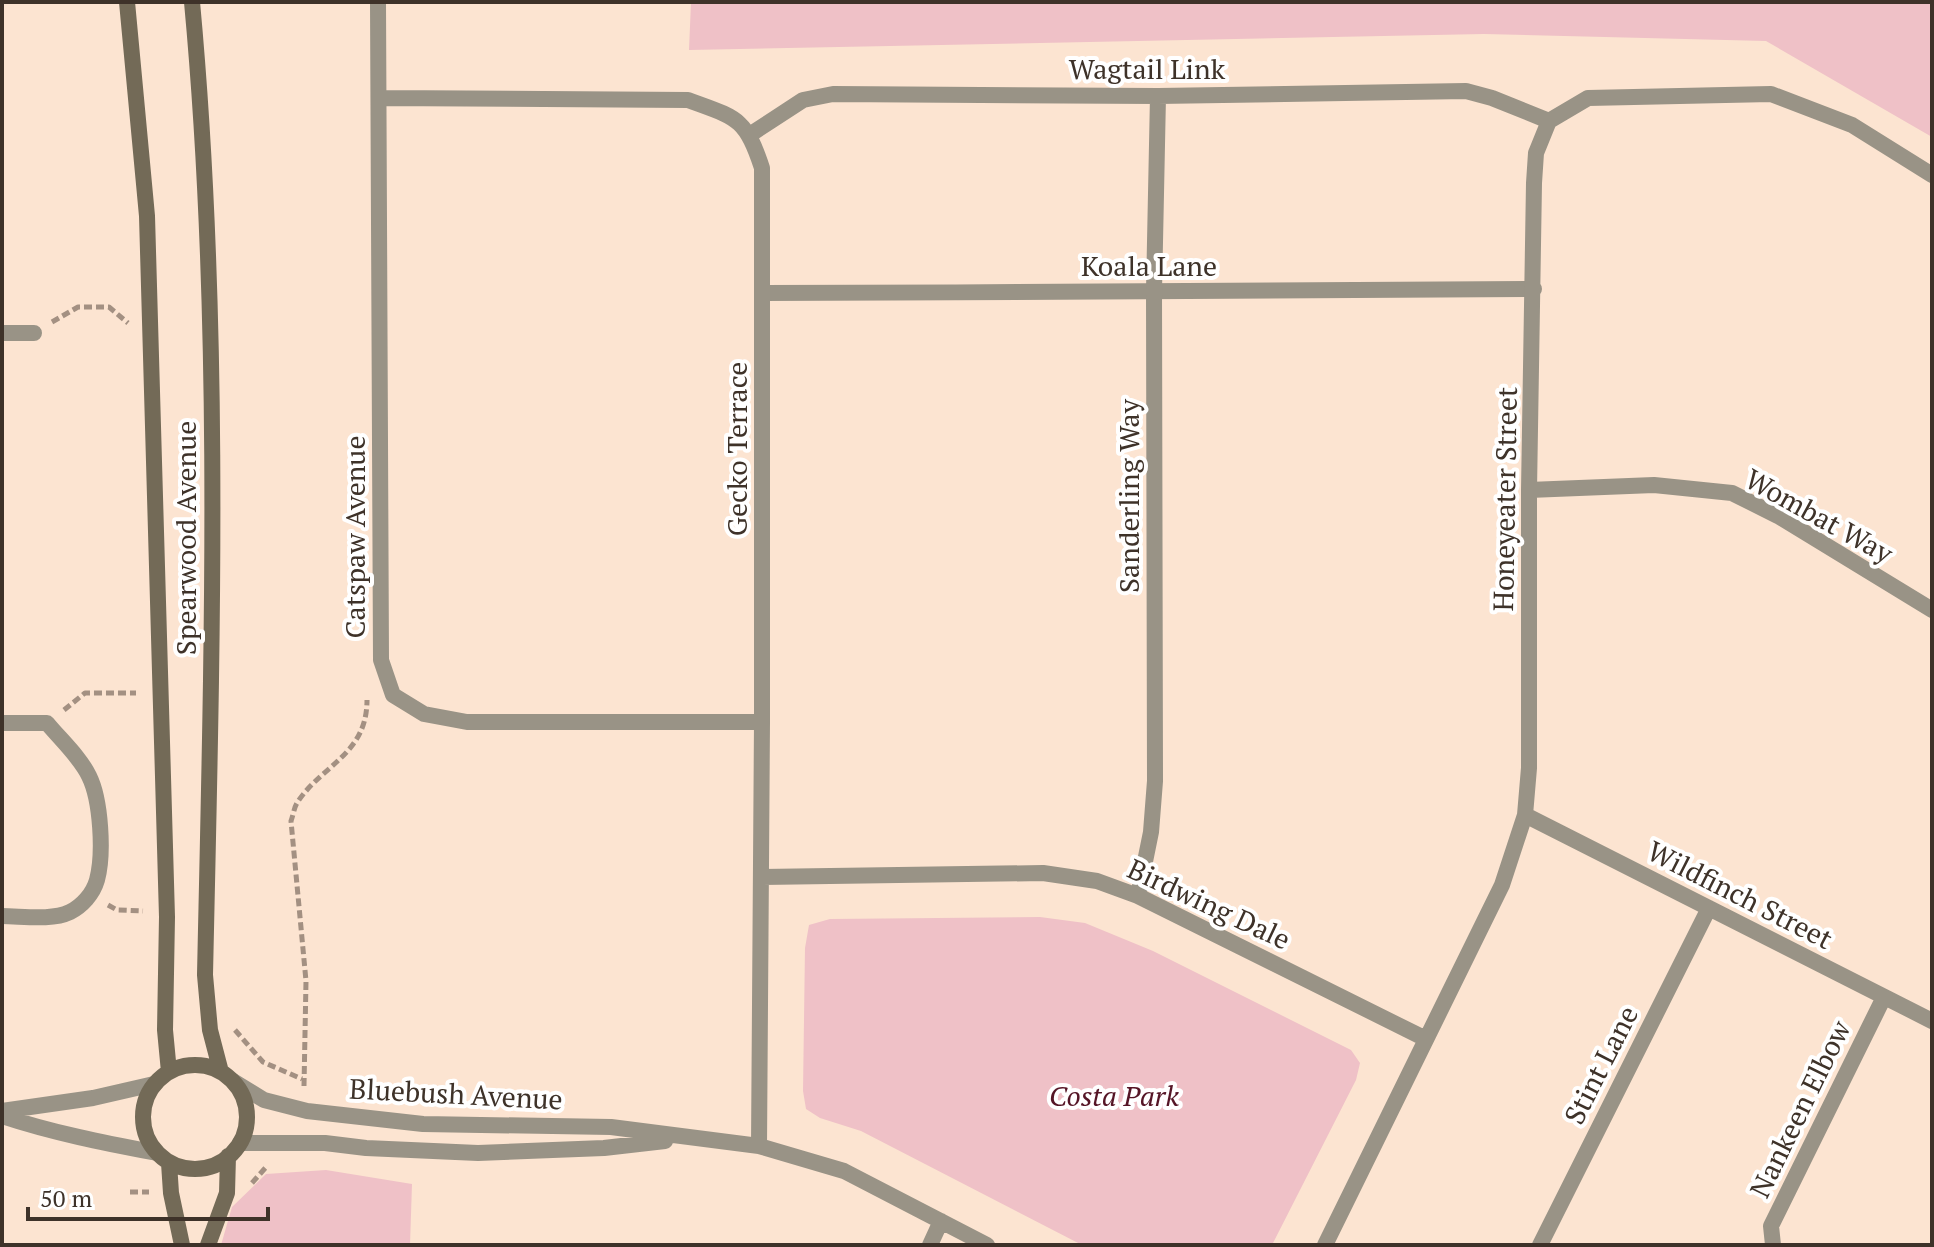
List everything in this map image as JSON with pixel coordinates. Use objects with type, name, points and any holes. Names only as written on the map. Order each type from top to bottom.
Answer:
[{"type":"main road","name":"Spearwood Avenue","points":[[127,2],[147,216],[167,917],[165,1030],[169,1072]]},
{"type":"main road","name":"Spearwood Avenue","points":[[192,2],[210,299],[214,598],[205,975],[210,1030],[227,1076]]},
{"type":"main road","points":[[163,1158],[192,1168],[211,1165],[228,1156],[240,1143],[245,1130],[245,1105],[227,1076],[204,1065],[186,1065],[169,1072],[154,1084],[147,1095],[142,1119],[150,1143],[163,1158],[182,1245]]},
{"type":"main road","points":[[208,1245],[227,1193],[228,1156]]},
{"type":"street","name":"Catspaw Avenue","points":[[378,2],[381,660],[393,695],[424,714],[467,722],[762,722]]},
{"type":"street","name":"Wagtail Link","points":[[751,134],[803,100],[833,94],[1158,96],[1466,91],[1549,121]]},
{"type":"street","points":[[1549,121],[1588,98],[1771,94],[1852,125],[1932,175]]},
{"type":"street","name":"Sanderling Way","points":[[1138,896],[1151,832],[1155,781],[1154,291],[1158,96]]},
{"type":"street","points":[[380,98],[688,100],[730,116],[751,134]]},
{"type":"street","name":"Honeyeater Street","points":[[1325,1245],[1502,885],[1525,815],[1529,768],[1529,490],[1536,153],[1549,121]]},
{"type":"street","name":"Gecko Terrace","points":[[751,134],[762,168],[763,293],[759,1146]]},
{"type":"street","name":"Koala Lane","points":[[763,293],[1242,293],[1534,289]]},
{"type":"street","points":[[2,333],[34,333]]},
{"type":"street","name":"Wombat Way","points":[[1529,490],[1654,485],[1732,493],[1778,516],[1932,610]]},
{"type":"street","points":[[2,723],[47,723],[88,773],[95,788],[100,829],[97,880],[81,905],[66,914],[2,916]]},
{"type":"street","name":"Wildfinch Street","points":[[1525,815],[1932,1021]]},
{"type":"street","name":"Birdwing Dale","points":[[762,877],[1043,873],[1097,881],[1138,896],[1426,1039]]},
{"type":"street","name":"Stint Lane","points":[[1540,1245],[1709,908]]},
{"type":"street","name":"Nankeen Elbow","points":[[1773,1245],[1771,1226],[1884,997]]},
{"type":"street","name":"Bluebush Avenue","points":[[227,1076],[264,1100],[307,1111],[423,1124],[611,1127],[759,1146],[844,1171],[987,1245]]},
{"type":"street","points":[[2,1114],[154,1084]]},
{"type":"street","points":[[2,1114],[49,1132],[66,1132],[163,1158]]},
{"type":"street","name":"Bluebush Avenue","points":[[240,1143],[325,1143],[478,1153],[604,1148],[682,1138]]},
{"type":"street","points":[[930,1245],[941,1221]]},
{"type":"path","points":[[34,333],[78,307],[109,307],[135,329]]},
{"type":"path","points":[[47,723],[85,693],[137,693]]},
{"type":"path","points":[[303,1079],[306,981],[291,821],[297,804],[345,757],[360,735],[368,705],[367,695]]},
{"type":"path","points":[[89,896],[117,910],[143,911]]},
{"type":"green space","points":[[691,2],[1932,2],[1932,137],[1766,41],[1484,34],[689,50]]},
{"type":"green space","name":"Costa Park","points":[[1040,917],[1085,923],[1153,951],[1351,1050],[1360,1063],[1356,1080],[1272,1245],[1082,1245],[861,1131],[820,1118],[806,1109],[803,1091],[805,948],[809,925],[830,919]]},
{"type":"green space","points":[[326,1170],[412,1184],[410,1245],[221,1245],[232,1207],[266,1174]]}]
